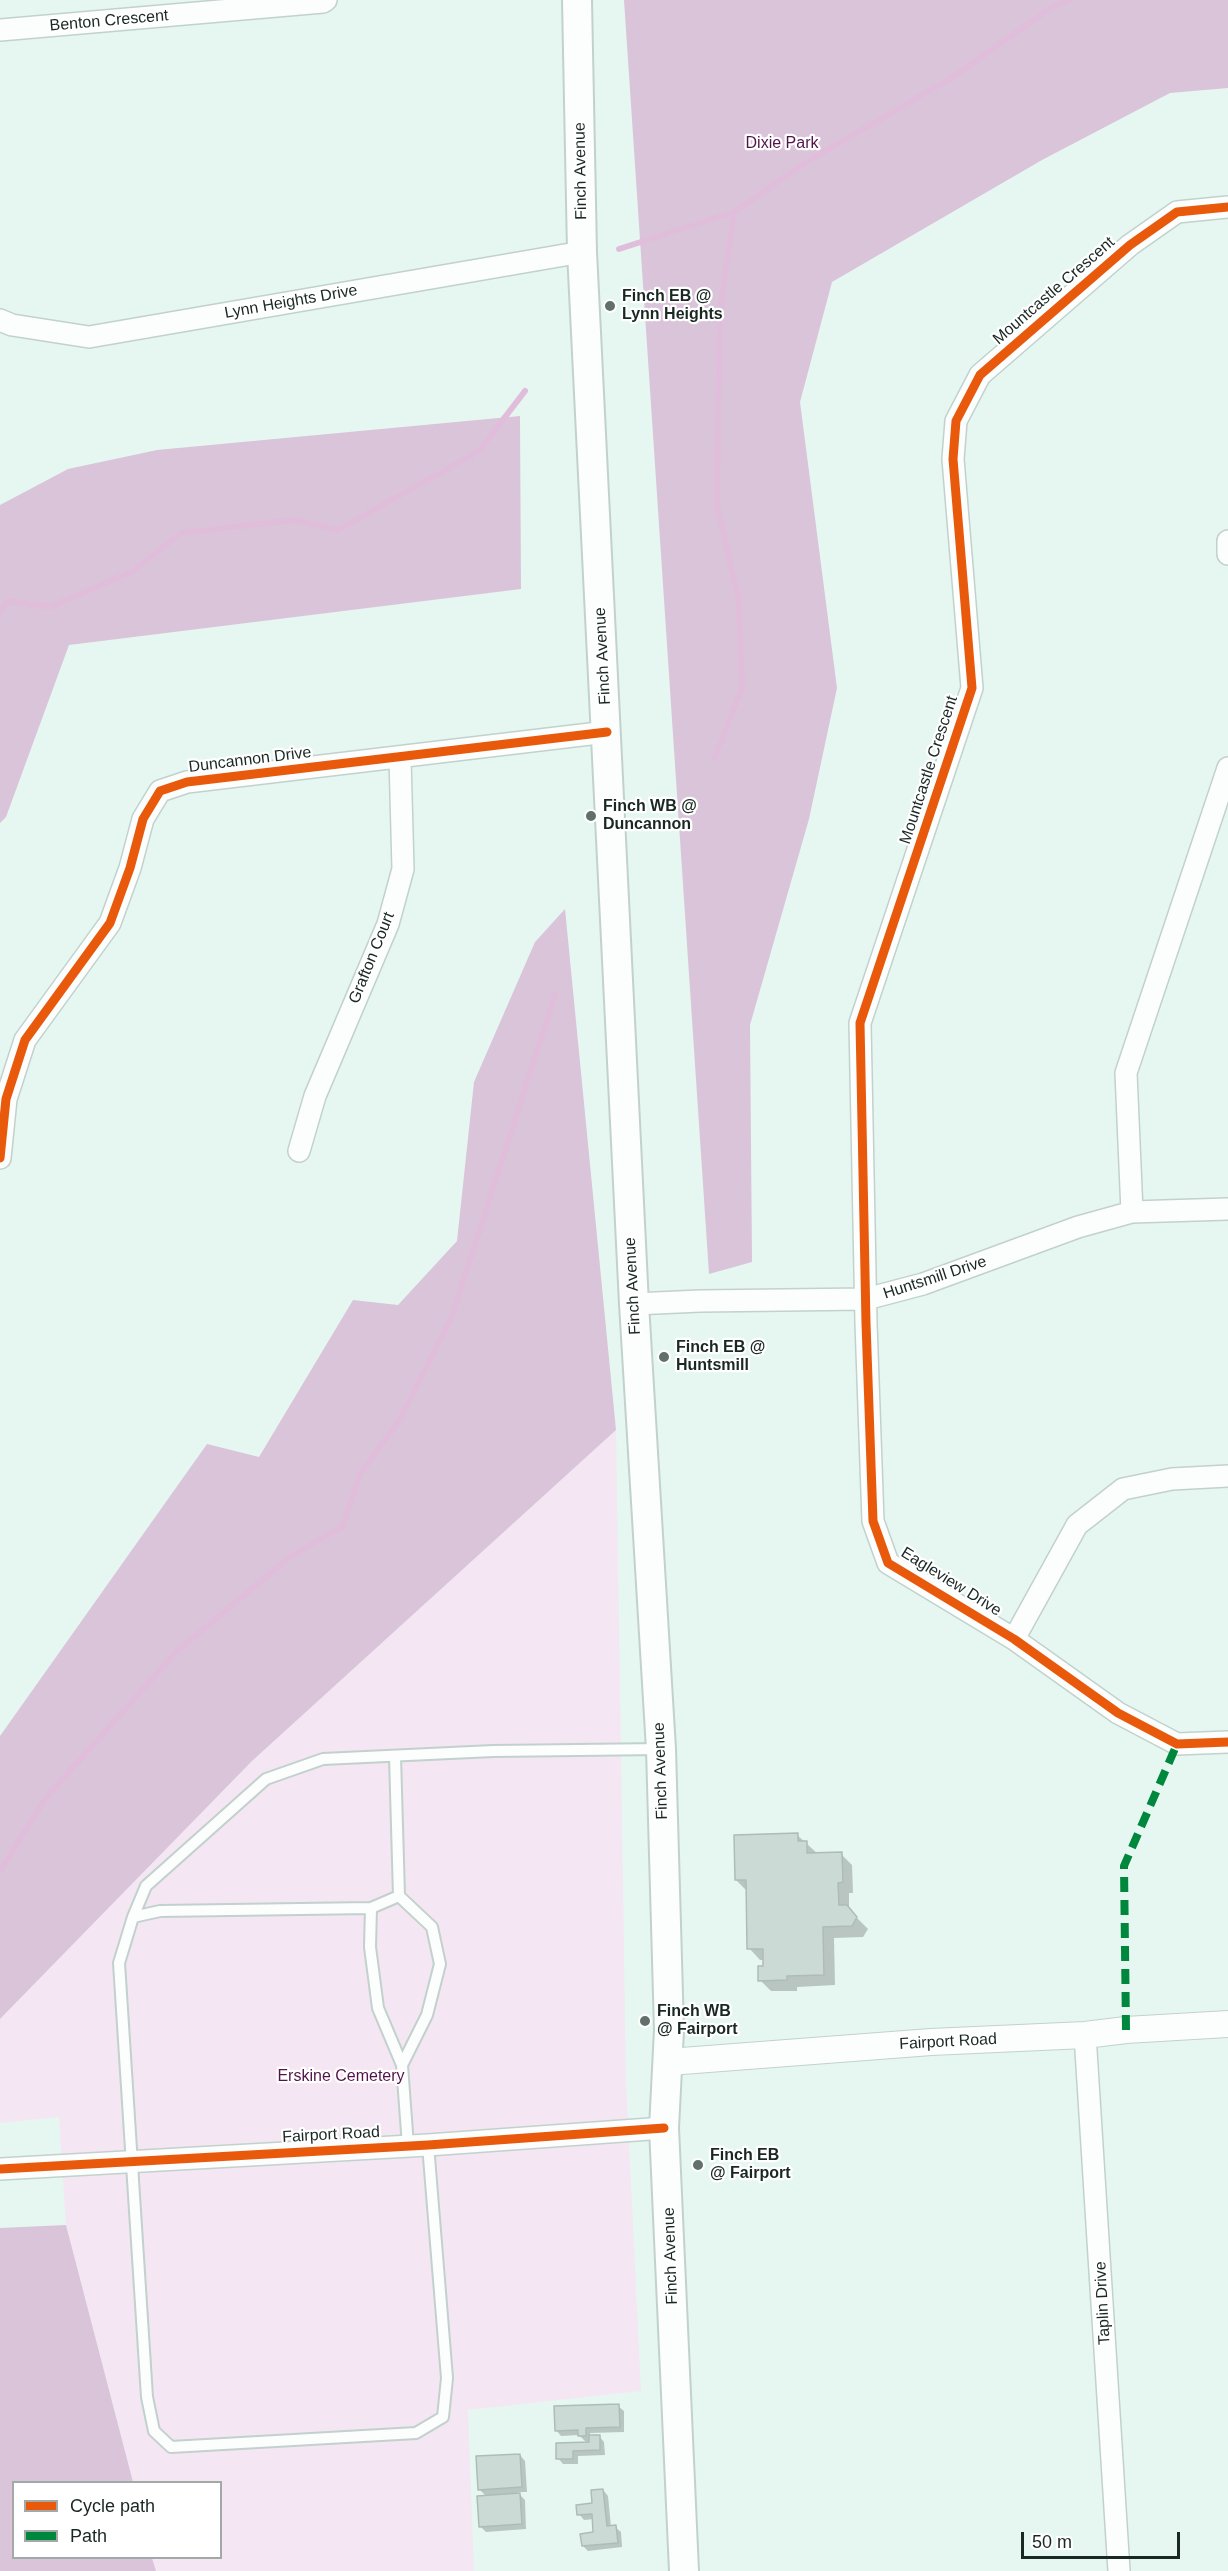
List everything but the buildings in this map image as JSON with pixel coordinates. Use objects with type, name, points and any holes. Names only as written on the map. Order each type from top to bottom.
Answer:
[{"type":"main road","name":"Finch Avenue","points":[[577,0],[582,252],[634,1304],[662,1749],[669,2062],[664,2128],[684,2571]]},
{"type":"street","name":"Benton Crescent","points":[[0,30],[326,0]]},
{"type":"street","name":"Mountcastle Crescent","points":[[866,1299],[860,1023],[972,688],[953,459],[956,421],[980,375],[1130,245],[1177,212],[1228,207]]},
{"type":"street","name":"Lynn Heights Drive","points":[[0,320],[12,325],[89,337],[582,252]]},
{"type":"street","points":[[1228,541],[1228,554]]},
{"type":"street","name":"Duncannon Drive","points":[[0,1158],[6,1099],[25,1040],[110,923],[130,868],[143,819],[160,791],[187,782],[607,732]]},
{"type":"street","name":"Grafton Court","points":[[299,1151],[315,1096],[388,924],[403,869],[400,758]]},
{"type":"street","points":[[1132,1212],[1126,1073],[1228,768]]},
{"type":"street","name":"Huntsmill Drive","points":[[634,1304],[866,1299],[923,1284],[1078,1227],[1132,1212],[1228,1209]]},
{"type":"street","name":"Eagleview Drive","points":[[866,1299],[873,1521],[888,1563],[1014,1639],[1118,1713],[1177,1744],[1228,1742]]},
{"type":"street","points":[[1014,1639],[1077,1525],[1123,1489],[1172,1479],[1228,1476]]},
{"type":"street","name":"Fairport Road","points":[[669,2062],[931,2042],[1085,2035],[1126,2030],[1228,2024]]},
{"type":"street","name":"Taplin Drive","points":[[1085,2035],[1119,2571]]},
{"type":"street","name":"Fairport Road","points":[[0,2169],[418,2146],[664,2128]]},
{"type":"lane","points":[[371,1908],[370,1947],[378,2008],[402,2065],[418,2146],[447,2378],[443,2417],[416,2433],[171,2447],[154,2431],[147,2397],[134,2162],[119,1963],[133,1917],[146,1886],[266,1779],[323,1759],[493,1751],[662,1749]]},
{"type":"lane","points":[[395,1756],[399,1896],[432,1928],[440,1964],[427,2015],[402,2065]]},
{"type":"lane","points":[[133,1917],[160,1911],[371,1908],[399,1896]]},
{"type":"green space","name":"Dixie Park","points":[[624,0],[1228,0],[1228,88],[1170,93],[1042,160],[832,282],[800,402],[837,688],[809,819],[750,1025],[752,1262],[709,1274]]},
{"type":"green space","points":[[520,416],[521,589],[69,645],[6,817],[0,823],[0,505],[68,469],[157,450]]},
{"type":"green space","points":[[565,909],[616,1430],[252,1761],[0,2019],[0,1736],[207,1444],[259,1457],[353,1300],[398,1305],[457,1241],[474,1082],[535,942]]},
{"type":"green space","name":"Erskine Cemetery","points":[[616,1430],[626,2081],[641,2391],[468,2410],[474,2571],[156,2571],[152,2559],[222,2559],[222,2481],[133,2481],[66,2225],[59,2117],[0,2123],[0,2019],[252,1761]]},
{"type":"green space","points":[[66,2225],[133,2481],[12,2481],[12,2559],[152,2559],[156,2571],[0,2571],[0,2228]]},
{"type":"waterway","points":[[619,249],[734,212],[808,161],[950,79],[1052,7],[1070,0]]},
{"type":"waterway","points":[[715,757],[742,688],[739,602],[717,505],[720,310],[734,212]]},
{"type":"waterway","points":[[0,612],[8,601],[50,607],[133,571],[181,533],[294,520],[338,530],[479,451],[525,391]]},
{"type":"waterway","points":[[0,1871],[45,1799],[176,1652],[291,1556],[342,1527],[360,1474],[399,1421],[452,1316],[555,995]]},
{"type":"marked path","points":[[1126,2030],[1124,1866],[1177,1744]]},
{"type":"cycle path","points":[[1228,207],[1177,212],[1130,245],[980,375],[956,421],[953,459],[972,688],[860,1023],[866,1323],[873,1521],[888,1563],[1014,1639],[1118,1713],[1177,1744],[1228,1742]]},
{"type":"cycle path","points":[[0,1158],[6,1099],[25,1040],[110,923],[130,868],[143,819],[160,791],[187,782],[607,732]]},
{"type":"cycle path","points":[[0,2169],[428,2145],[664,2128]]},
{"type":"place","name":"Finch EB @ Lynn Heights","points":[[610,306]]},
{"type":"place","name":"Finch WB @ Duncannon","points":[[591,816]]},
{"type":"place","name":"Finch EB @ Huntsmill","points":[[664,1357]]},
{"type":"place","name":"Finch WB @ Fairport","points":[[645,2021]]},
{"type":"place","name":"Finch EB @ Fairport","points":[[698,2165]]}]
